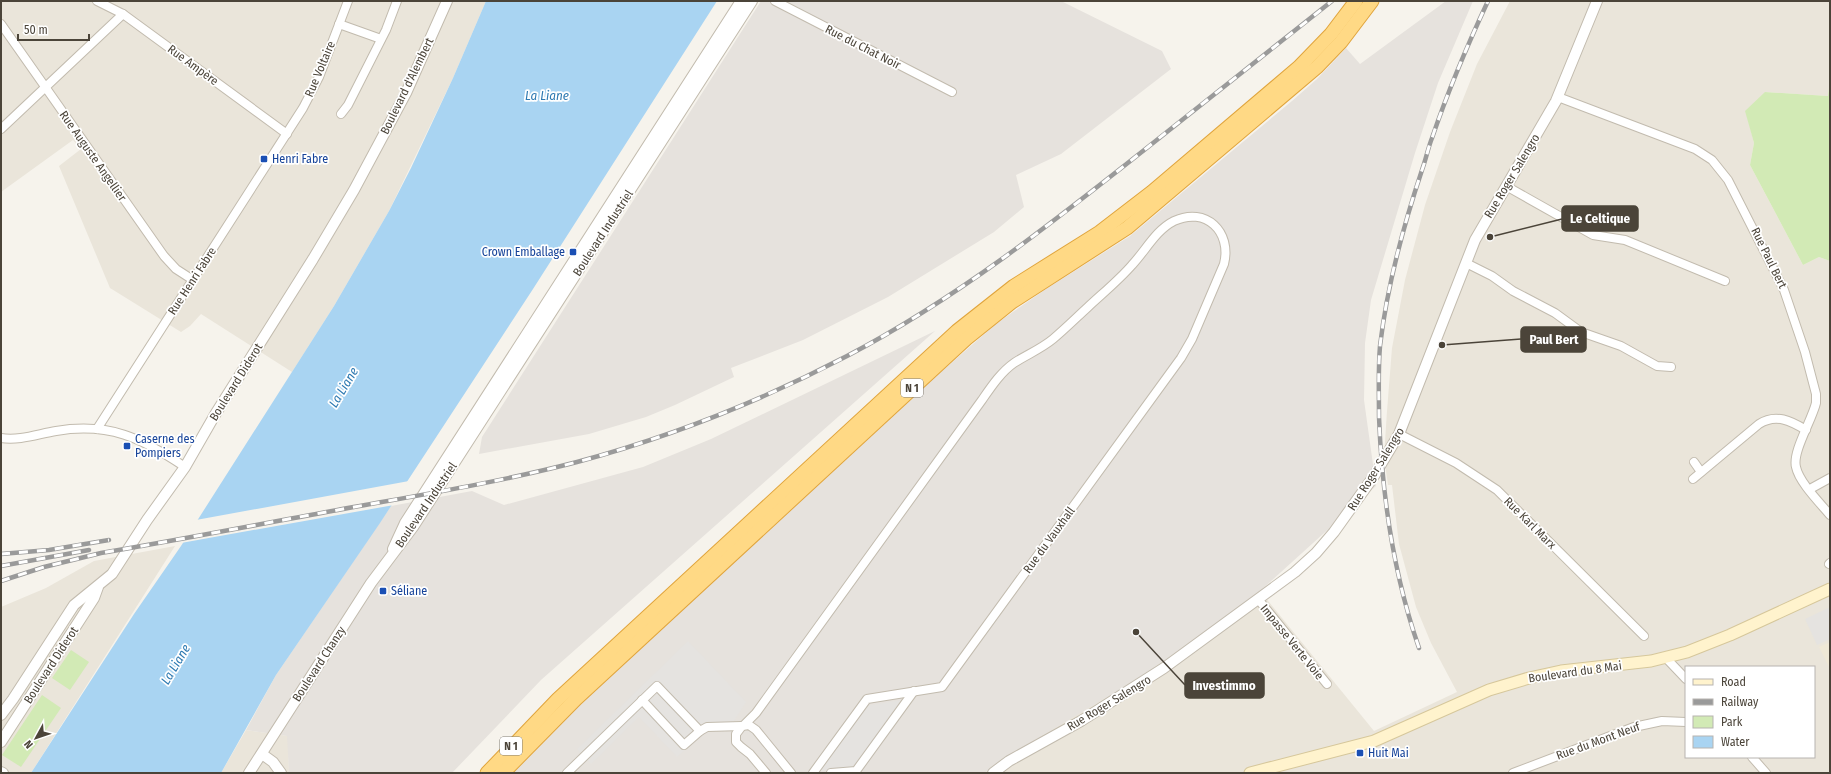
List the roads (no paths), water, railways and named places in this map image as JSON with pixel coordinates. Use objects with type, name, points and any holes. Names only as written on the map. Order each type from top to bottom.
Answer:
[{"type":"highway","name":"N 1","points":[[487,773],[558,699],[957,331],[1014,286],[1100,232],[1130,210],[1312,54],[1336,27],[1356,1]]},
{"type":"highway","name":"N 1","points":[[503,773],[551,722],[966,339],[1023,295],[1127,228],[1294,88],[1322,62],[1346,36],[1372,1]]},
{"type":"main road","name":"Boulevard du 8 Mai","points":[[1250,773],[1374,741],[1474,696],[1520,680],[1561,671],[1636,663],[1666,658],[1713,642],[1830,589]]},
{"type":"street","name":"Rue Ampère","points":[[97,1],[122,14],[287,134]]},
{"type":"street","name":"Rue Voltaire","points":[[287,134],[316,83],[348,1]]},
{"type":"street","points":[[341,114],[348,105],[381,39],[397,1]]},
{"type":"street","name":"Boulevard d'Alembert","points":[[365,171],[406,93],[447,1]]},
{"type":"street","name":"Boulevard Industriel","points":[[390,556],[405,523],[741,1]]},
{"type":"street","name":"Boulevard Industriel","points":[[390,556],[413,528],[752,1]]},
{"type":"street","name":"Rue du Chat Noir","points":[[775,1],[952,92]]},
{"type":"street","name":"Rue Roger Salengro","points":[[994,773],[1009,761],[1081,721],[1151,677],[1258,599],[1300,568],[1322,546],[1348,514],[1372,479],[1399,434],[1478,236],[1558,97],[1598,1]]},
{"type":"street","points":[[1,129],[122,14]]},
{"type":"street","name":"Rue Auguste Angellier","points":[[1,24],[164,256],[176,269],[193,280]]},
{"type":"street","points":[[339,24],[381,39]]},
{"type":"street","name":"Rue Paul Bert","points":[[1558,97],[1690,146],[1708,157],[1721,169],[1739,198],[1781,283],[1800,332],[1816,398],[1815,408],[1796,456],[1795,463],[1798,473],[1830,515]]},
{"type":"street","name":"Rue Henri Fabre","points":[[97,429],[287,134]]},
{"type":"street","name":"Boulevard Diderot","points":[[1,715],[74,605],[98,587],[117,567],[147,520],[185,467],[216,413],[316,254],[365,171]]},
{"type":"street","points":[[1506,186],[1593,235],[1620,239],[1637,244],[1725,281]]},
{"type":"street","name":"Rue du Vauxhall","points":[[743,726],[756,713],[982,400],[1010,366],[1057,336],[1123,274],[1154,238],[1170,224],[1186,218],[1204,218],[1218,229],[1225,243],[1226,253],[1224,264],[1192,339],[1181,358],[942,687],[867,699],[813,773]]},
{"type":"street","points":[[1466,263],[1492,276],[1513,291],[1555,313],[1580,332],[1622,346],[1657,366],[1671,367]]},
{"type":"street","points":[[1693,478],[1759,424],[1767,420],[1776,418],[1786,420],[1806,430]]},
{"type":"street","points":[[1,438],[14,439],[73,429],[97,429],[112,431],[133,437],[185,467]]},
{"type":"street","name":"Rue Karl Marx","points":[[1399,434],[1456,463],[1497,490],[1644,636]]},
{"type":"street","points":[[1694,462],[1701,472]]},
{"type":"street","points":[[1810,490],[1830,478]]},
{"type":"street","name":"Boulevard Chanzy","points":[[249,773],[390,556]]},
{"type":"street","name":"Boulevard Diderot","points":[[1,742],[94,598],[98,587]]},
{"type":"street","name":"Impasse Verte Voie","points":[[1258,599],[1327,684]]},
{"type":"street","points":[[1666,658],[1685,678]]},
{"type":"street","points":[[567,773],[657,686],[700,731]]},
{"type":"street","points":[[831,773],[856,771],[914,691]]},
{"type":"street","points":[[642,700],[684,745],[707,727],[749,725],[756,730],[791,773]]},
{"type":"street","name":"Rue du Mont Neuf","points":[[1513,773],[1634,727],[1662,721],[1685,722]]},
{"type":"street","points":[[743,726],[736,734],[736,742],[750,754],[766,773]]},
{"type":"street","points":[[262,754],[273,762],[281,773]]},
{"type":"street","points":[[1753,758],[1766,773]]},
{"type":"water","name":"La Liane","points":[[486,1],[717,1],[533,289],[380,523],[276,675],[221,773],[31,773],[134,614],[181,546],[334,306],[389,211],[411,168],[453,78]]},
{"type":"railway","points":[[1,581],[44,567],[101,553],[455,489],[547,470],[646,441],[748,403],[847,356],[927,310],[965,285],[1076,204],[1332,1]]},
{"type":"railway","points":[[1419,648],[1402,591],[1390,534],[1386,505],[1379,417],[1380,346],[1391,279],[1408,213],[1429,146],[1445,103],[1458,69],[1488,1]]},
{"type":"railway","points":[[1,554],[49,550],[109,540]]},
{"type":"railway","points":[[1,566],[89,550]]},
{"type":"place","name":"Henri Fabre","points":[[264,159]]},
{"type":"place","name":"Le Celtique","points":[[1490,237]]},
{"type":"place","name":"Crown Emballage","points":[[573,252]]},
{"type":"place","name":"Paul Bert","points":[[1442,345]]},
{"type":"place","name":"Caserne des Pompiers","points":[[127,446]]},
{"type":"place","name":"Séliane","points":[[383,591]]},
{"type":"place","name":"Investimmo","points":[[1136,632]]},
{"type":"place","name":"Huit Mai","points":[[1360,753]]}]
